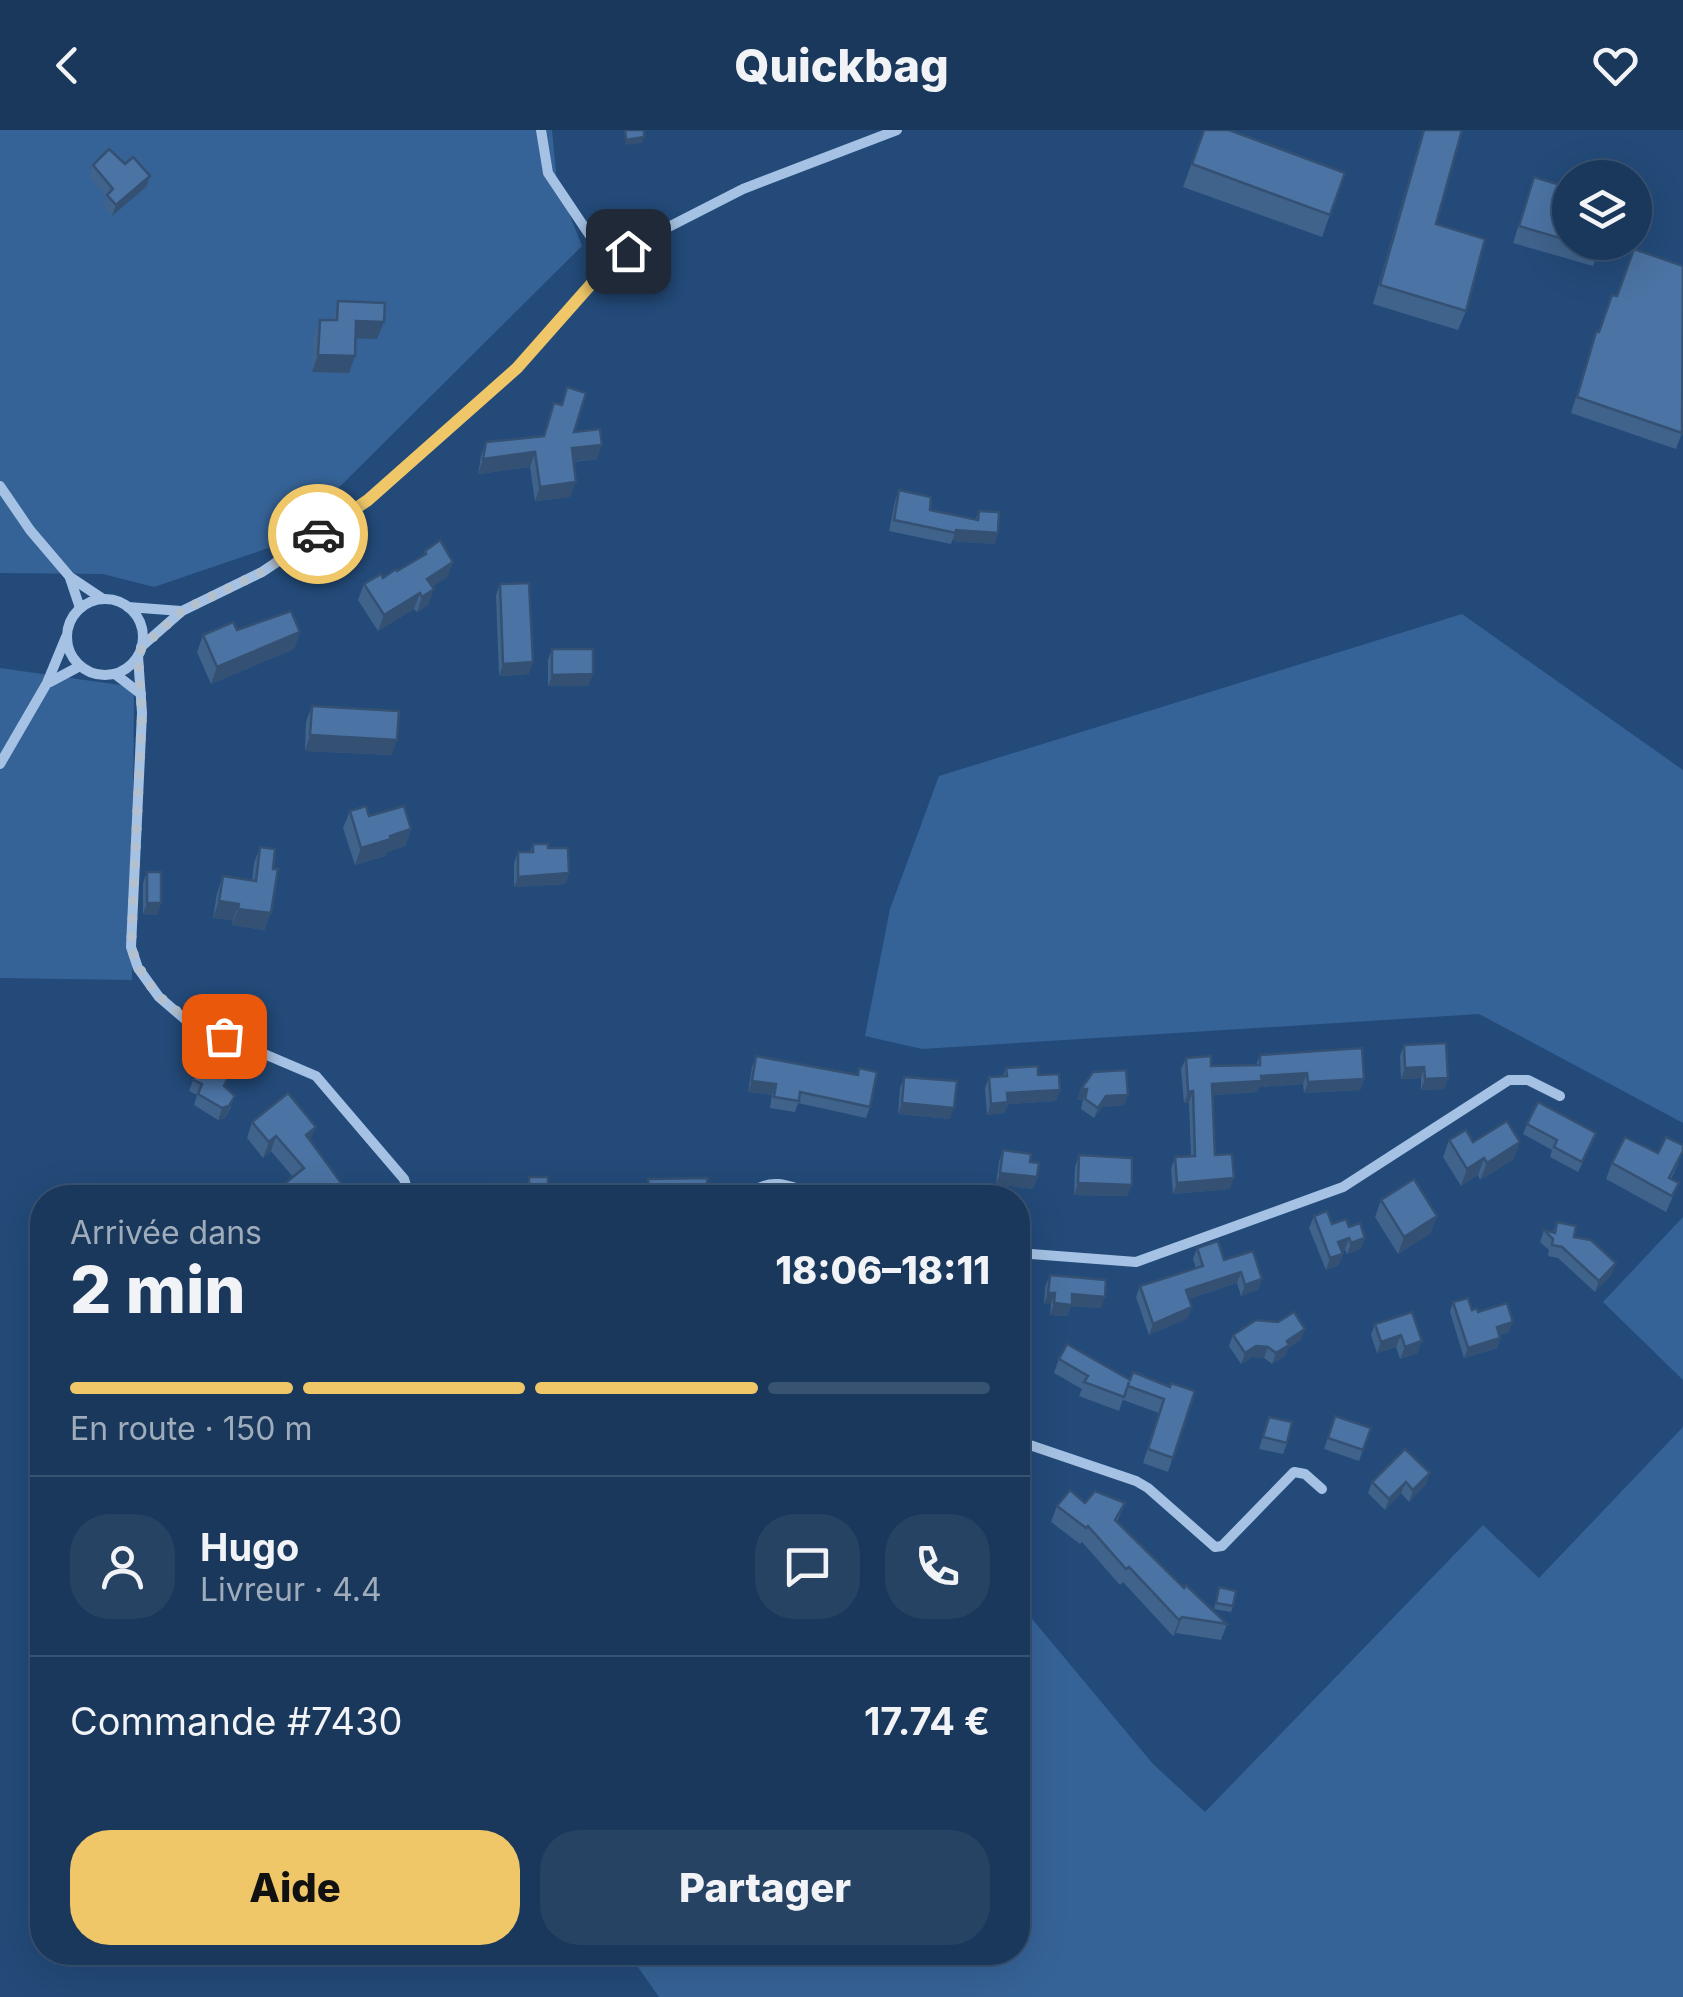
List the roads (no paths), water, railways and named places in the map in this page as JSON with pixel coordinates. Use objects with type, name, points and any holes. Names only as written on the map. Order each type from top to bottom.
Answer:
[{"type":"street","points":[[541,130],[548,173],[609,264]]},
{"type":"street","points":[[66,636],[68,648],[80,666],[99,675],[124,670],[182,611],[262,572],[368,500],[517,368],[609,264],[647,238],[743,189],[896,130]]},
{"type":"street","points":[[0,486],[30,530],[70,577],[104,599],[127,606],[182,611]]},
{"type":"street","points":[[70,577],[80,608]]},
{"type":"street","points":[[0,764],[47,683],[73,616],[80,608],[104,599]]},
{"type":"street","points":[[127,606],[141,625],[142,694],[131,947],[138,968],[159,997],[188,1020],[316,1076],[406,1185]]},
{"type":"street","points":[[47,683],[80,666]]},
{"type":"street","points":[[114,674],[142,694]]},
{"type":"street","points":[[1030,1254],[1136,1262],[1343,1187],[1510,1080],[1528,1080],[1560,1096]]},
{"type":"street","points":[[1030,1444],[1148,1488],[1215,1547],[1222,1546],[1294,1472],[1305,1474],[1322,1489]]}]
